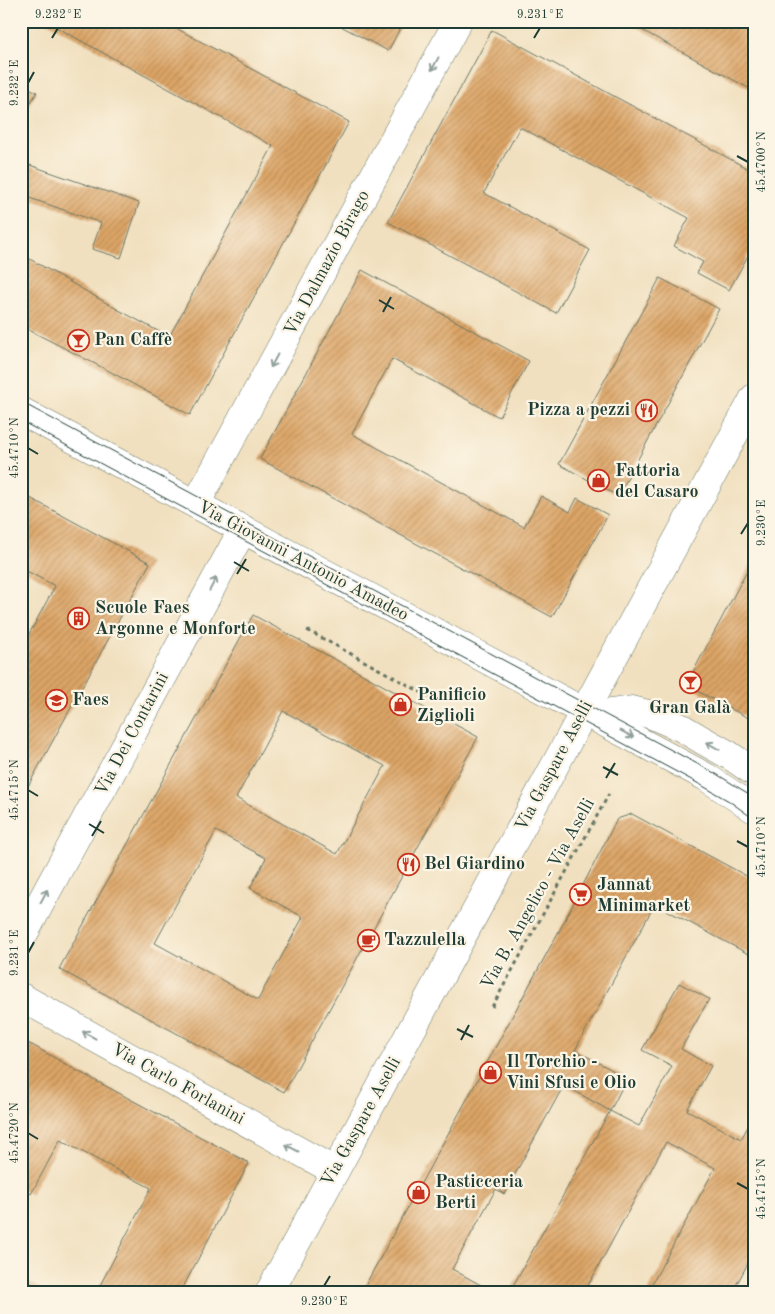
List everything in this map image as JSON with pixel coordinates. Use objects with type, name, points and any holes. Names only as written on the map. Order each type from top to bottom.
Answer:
[{"type":"street","name":"Via Dalmazio Birago","points":[[196,504],[458,21]]},
{"type":"street","name":"Via Gaspare Aselli","points":[[269,1293],[754,398]]},
{"type":"street","name":"Via Giovanni Antonio Amadeo","points":[[21,411],[706,777],[754,809]]},
{"type":"street","name":"Via Dei Contarini","points":[[21,939],[243,530]]},
{"type":"street","points":[[584,712],[603,714],[632,710],[652,715],[682,728],[754,772]]},
{"type":"street","name":"Via Carlo Forlanini","points":[[21,997],[335,1171]]},
{"type":"path","points":[[307,630],[432,698]]},
{"type":"path","name":"Via B. Angelico - Via Aselli","points":[[492,1007],[609,794]]},
{"type":"building","points":[[45,21],[163,21],[349,122],[190,415],[21,326],[21,254],[169,337],[273,146]]},
{"type":"building","points":[[338,21],[404,21],[388,51],[337,24]]},
{"type":"building","points":[[625,21],[754,21],[754,91]]},
{"type":"building","points":[[492,30],[754,172],[754,245],[729,290],[697,273],[703,262],[674,246],[689,218],[520,127],[484,193],[590,250],[556,313],[388,222]]},
{"type":"building","points":[[21,84],[37,92],[21,119]]},
{"type":"building","points":[[21,162],[139,203],[121,258],[92,249],[101,223],[21,195]]},
{"type":"building","points":[[362,270],[529,361],[499,417],[392,359],[352,434],[524,527],[541,496],[570,512],[577,498],[608,515],[552,617],[260,459]]},
{"type":"building","points":[[660,278],[719,309],[618,496],[559,464]]},
{"type":"building","name":"Faes","points":[[21,493],[150,563],[21,799],[21,649],[55,586],[21,568]]},
{"type":"building","points":[[754,558],[754,721],[686,685]]},
{"type":"building","points":[[253,615],[478,737],[284,1092],[59,969]],"holes":[[[283,711],[385,766],[337,854],[236,798]],[[216,831],[266,858],[250,888],[303,917],[258,1000],[155,943]]]},
{"type":"building","points":[[632,814],[754,880],[754,957],[655,904],[575,1050],[627,1078],[610,1111],[564,1085],[504,1194],[496,1189],[452,1269],[495,1293],[361,1293],[565,920],[617,819]]},
{"type":"building","points":[[679,983],[709,999],[681,1049],[711,1066],[687,1110],[741,1139],[754,1116],[754,1252],[732,1293],[647,1293],[715,1168],[666,1142],[584,1293],[509,1293],[610,1111],[639,1126],[672,1066],[642,1050]]},
{"type":"building","points":[[21,1040],[249,1163],[180,1293],[96,1293],[151,1188],[60,1140],[31,1194],[21,1189]]},
{"type":"building","points":[[21,1278],[49,1293],[21,1293]]},
{"type":"tram line","points":[[21,402],[718,775],[754,797]]},
{"type":"tram line","points":[[21,421],[701,785],[729,801],[754,819]]},
{"type":"place","name":"Pan Caffè","points":[[78,340]]},
{"type":"place","name":"Pizza a pezzi","points":[[646,410]]},
{"type":"place","name":"Fattoria del Casaro","points":[[599,481]]},
{"type":"place","name":"Scuole Faes Argonne e Monforte","points":[[79,618]]},
{"type":"place","name":"Gran Galà","points":[[690,683]]},
{"type":"place","name":"Faes","points":[[56,700]]},
{"type":"place","name":"Panificio Ziglioli","points":[[401,705]]},
{"type":"place","name":"Bel Giardino","points":[[408,864]]},
{"type":"place","name":"Jannat Minimarket","points":[[581,895]]},
{"type":"place","name":"Tazzulella","points":[[368,940]]},
{"type":"place","name":"Il Torchio - Vini Sfusi e Olio","points":[[490,1072]]},
{"type":"place","name":"Pasticceria Berti","points":[[419,1192]]}]
